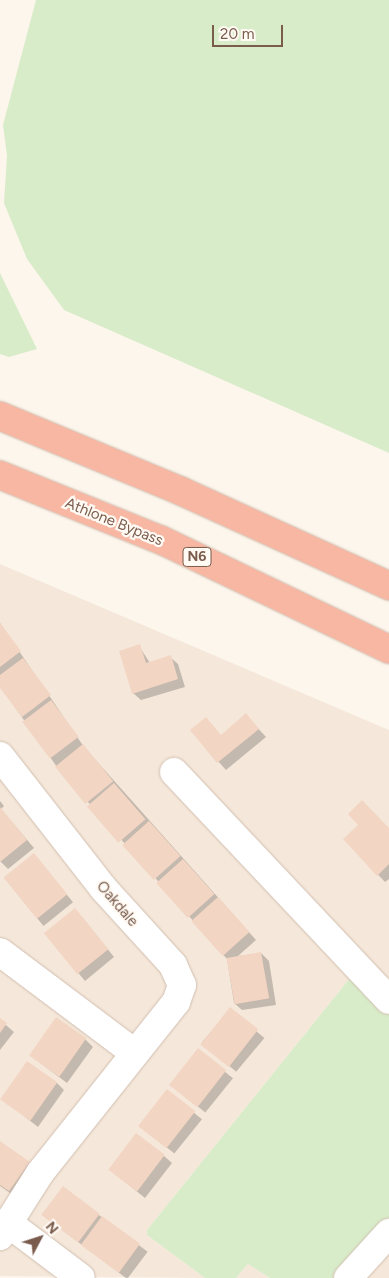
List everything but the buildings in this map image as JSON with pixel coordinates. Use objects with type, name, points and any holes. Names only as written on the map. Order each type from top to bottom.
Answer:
[{"type":"highway","points":[[0,416],[181,491],[389,586]]},
{"type":"highway","name":"Athlone Bypass","points":[[0,475],[161,540],[389,649]]},
{"type":"street","name":"Oakdale","points":[[0,756],[102,888],[182,980],[176,1002],[133,1052],[6,1220],[81,1278]]},
{"type":"street","points":[[174,772],[389,1000]]},
{"type":"street","points":[[0,952],[133,1052]]},
{"type":"street","points":[[348,1278],[389,1233]]},
{"type":"shaded area","points":[[0,564],[389,730],[389,987],[177,757],[163,760],[350,978],[147,1230],[147,1235],[205,1278],[0,1276]]},
{"type":"shaded area","points":[[389,1251],[389,1278],[365,1278]]},
{"type":"shaded area","points":[[248,1264],[270,1278],[236,1278]]},
{"type":"green space","points":[[36,0],[389,0],[389,453],[64,310],[27,259],[4,203],[7,156],[3,125]]},
{"type":"green space","points":[[0,273],[37,349],[9,357],[0,354]]},
{"type":"green space","points":[[350,978],[389,1014],[389,1222],[335,1278],[270,1278],[248,1264],[236,1278],[205,1278],[147,1235],[147,1230]]}]
